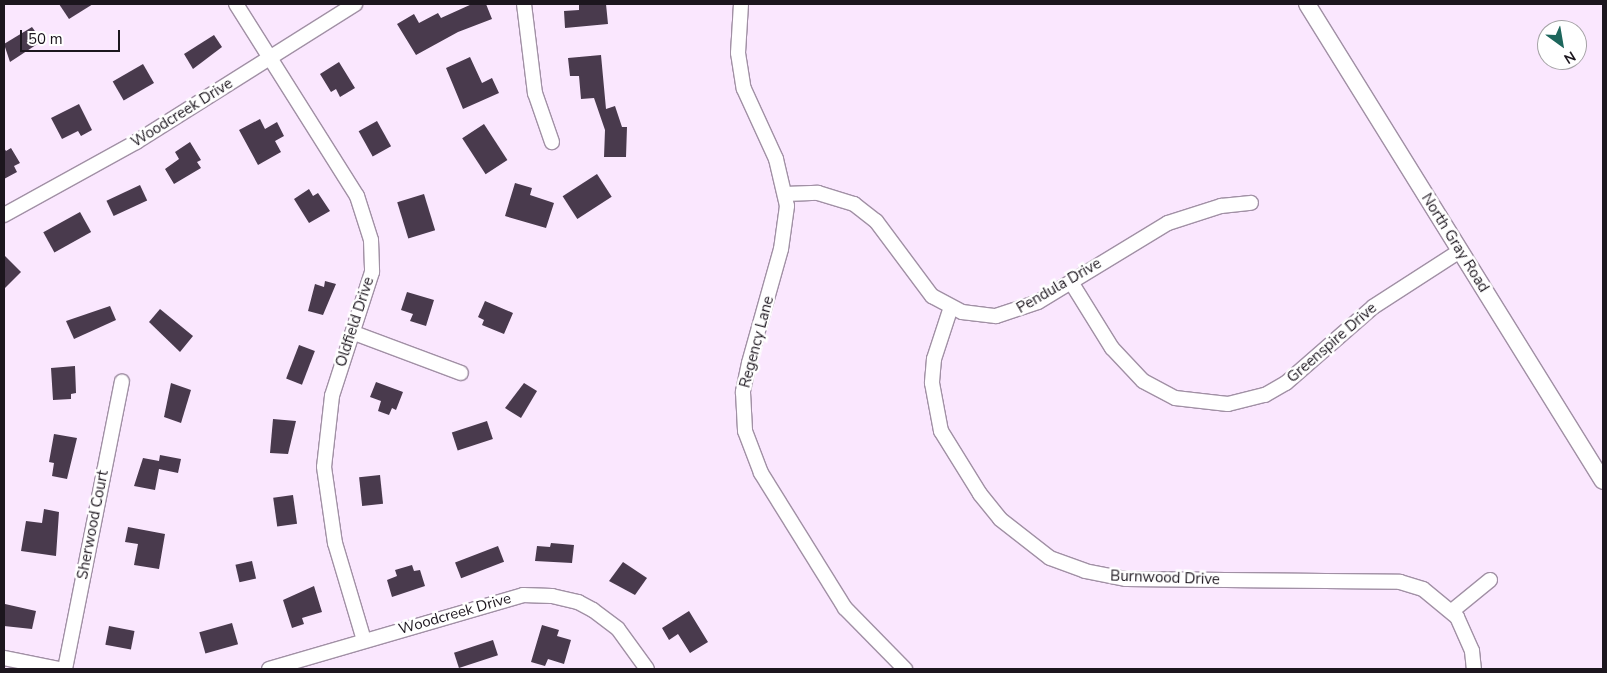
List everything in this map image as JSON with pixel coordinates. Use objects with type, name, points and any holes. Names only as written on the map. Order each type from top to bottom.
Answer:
[{"type":"street","name":"Oldfield Drive","points":[[236,4],[363,211],[371,240],[372,272],[354,333],[332,396],[324,467],[335,543],[364,640]]},
{"type":"street","name":"Woodcreek Drive","points":[[4,215],[120,151],[355,4]]},
{"type":"street","points":[[524,4],[535,93],[552,142]]},
{"type":"street","name":"Regency Lane","points":[[741,4],[738,53],[744,88],[776,159],[788,206],[781,249],[743,392],[745,431],[760,473],[844,608],[905,669]]},
{"type":"street","name":"North Gray Road","points":[[1307,4],[1603,481]]},
{"type":"street","name":"Pendula Drive","points":[[785,194],[818,193],[838,197],[866,212],[876,221],[921,284],[951,307],[979,316],[1008,315],[1070,282],[1168,223],[1221,206],[1251,203]]},
{"type":"street","name":"Greenspire Drive","points":[[1070,282],[1112,348],[1143,381],[1176,398],[1228,404],[1265,395],[1286,383],[1373,307],[1460,251]]},
{"type":"street","name":"Burnwood Drive","points":[[951,307],[934,359],[932,383],[942,431],[980,494],[1000,519],[1050,558],[1085,571],[1126,579],[1400,582],[1423,589],[1452,611]]},
{"type":"street","points":[[354,333],[461,373]]},
{"type":"street","name":"Sherwood Court","points":[[64,669],[122,382]]},
{"type":"street","points":[[1474,669],[1472,651],[1452,611],[1490,580]]},
{"type":"street","name":"Woodcreek Drive","points":[[269,669],[523,595],[552,596],[578,602],[618,629],[647,669]]},
{"type":"street","points":[[4,658],[59,669]]},
{"type":"building","points":[[59,4],[93,4],[69,19]]},
{"type":"building","points":[[472,4],[486,4],[492,19],[458,32],[416,55],[397,24],[414,14],[419,23],[438,13],[441,18]]},
{"type":"building","points":[[579,4],[606,4],[608,24],[565,28],[564,11],[579,10]]},
{"type":"building","points":[[32,27],[42,41],[10,62],[4,44]]},
{"type":"building","points":[[214,35],[222,47],[193,69],[184,54]]},
{"type":"building","points":[[601,55],[606,109],[615,106],[622,127],[627,127],[626,157],[604,157],[605,130],[594,98],[581,99],[579,76],[570,76],[568,58]]},
{"type":"building","points":[[470,57],[482,83],[492,78],[499,93],[463,109],[446,68]]},
{"type":"building","points":[[339,62],[355,88],[340,97],[336,89],[331,92],[320,74]]},
{"type":"building","points":[[143,64],[154,83],[124,101],[113,82]]},
{"type":"building","points":[[79,104],[92,130],[81,136],[78,131],[62,139],[51,118]]},
{"type":"building","points":[[260,119],[265,129],[277,122],[284,136],[275,141],[281,152],[258,165],[239,130]]},
{"type":"building","points":[[377,121],[391,146],[373,157],[359,131]]},
{"type":"building","points":[[484,124],[507,160],[486,174],[462,138]]},
{"type":"building","points":[[190,142],[201,160],[197,162],[201,168],[174,184],[165,169],[179,159],[175,152]]},
{"type":"building","points":[[4,148],[6,151],[11,148],[20,163],[14,166],[17,172],[4,179]]},
{"type":"building","points":[[597,174],[612,197],[577,219],[563,196]]},
{"type":"building","points":[[515,183],[532,188],[530,195],[554,203],[546,228],[505,216]]},
{"type":"building","points":[[140,185],[147,200],[114,216],[106,201]]},
{"type":"building","points":[[309,189],[313,196],[318,193],[330,211],[309,223],[294,199]]},
{"type":"building","points":[[424,194],[435,230],[408,239],[397,202]]},
{"type":"building","points":[[80,212],[91,232],[54,252],[43,232]]},
{"type":"building","points":[[4,255],[21,272],[4,289]]},
{"type":"building","points":[[325,281],[336,284],[323,315],[308,311],[315,284],[324,287]]},
{"type":"building","points":[[407,292],[434,300],[426,326],[410,321],[413,314],[401,310]]},
{"type":"building","points":[[485,301],[513,313],[504,334],[482,325],[484,320],[478,317]]},
{"type":"building","points":[[110,306],[116,320],[74,339],[66,321]]},
{"type":"building","points":[[160,309],[193,336],[180,352],[149,322]]},
{"type":"building","points":[[299,345],[315,351],[302,385],[286,379]]},
{"type":"building","points":[[75,366],[76,393],[71,394],[71,399],[53,400],[51,368]]},
{"type":"building","points":[[376,382],[403,392],[396,410],[392,408],[389,415],[378,411],[381,401],[370,397]]},
{"type":"building","points":[[171,383],[191,390],[181,423],[164,417]]},
{"type":"building","points":[[524,383],[537,391],[521,418],[505,408]]},
{"type":"building","points":[[273,419],[296,421],[288,454],[270,453]]},
{"type":"building","points":[[487,421],[493,439],[458,451],[452,432]]},
{"type":"building","points":[[54,434],[77,438],[67,479],[52,476],[54,463],[49,462]]},
{"type":"building","points":[[160,455],[181,459],[178,473],[159,469],[155,490],[134,486],[143,458],[159,461]]},
{"type":"building","points":[[380,475],[383,504],[362,506],[359,477]]},
{"type":"building","points":[[293,495],[297,524],[277,527],[273,498]]},
{"type":"building","points":[[44,509],[59,512],[56,556],[21,551],[26,521],[42,523]]},
{"type":"building","points":[[128,527],[165,534],[159,569],[134,565],[138,544],[125,542]]},
{"type":"building","points":[[551,543],[574,545],[572,563],[535,561],[537,546],[550,547]]},
{"type":"building","points":[[498,546],[504,562],[461,578],[455,562]]},
{"type":"building","points":[[252,561],[256,579],[239,582],[235,565]]},
{"type":"building","points":[[623,562],[647,578],[635,595],[609,581]]},
{"type":"building","points":[[412,565],[414,571],[420,570],[425,586],[392,597],[387,580],[397,576],[395,570]]},
{"type":"building","points":[[314,586],[322,612],[302,618],[304,624],[292,628],[283,600]]},
{"type":"building","points":[[5,604],[36,611],[32,629],[4,626]]},
{"type":"building","points":[[689,611],[708,642],[690,653],[678,634],[669,640],[662,628]]},
{"type":"building","points":[[232,623],[238,644],[205,654],[199,632]]},
{"type":"building","points":[[542,625],[559,630],[557,636],[571,640],[564,664],[548,659],[545,666],[531,662]]},
{"type":"building","points":[[109,626],[135,631],[131,650],[105,645]]},
{"type":"building","points":[[493,640],[498,655],[459,668],[454,653]]}]
